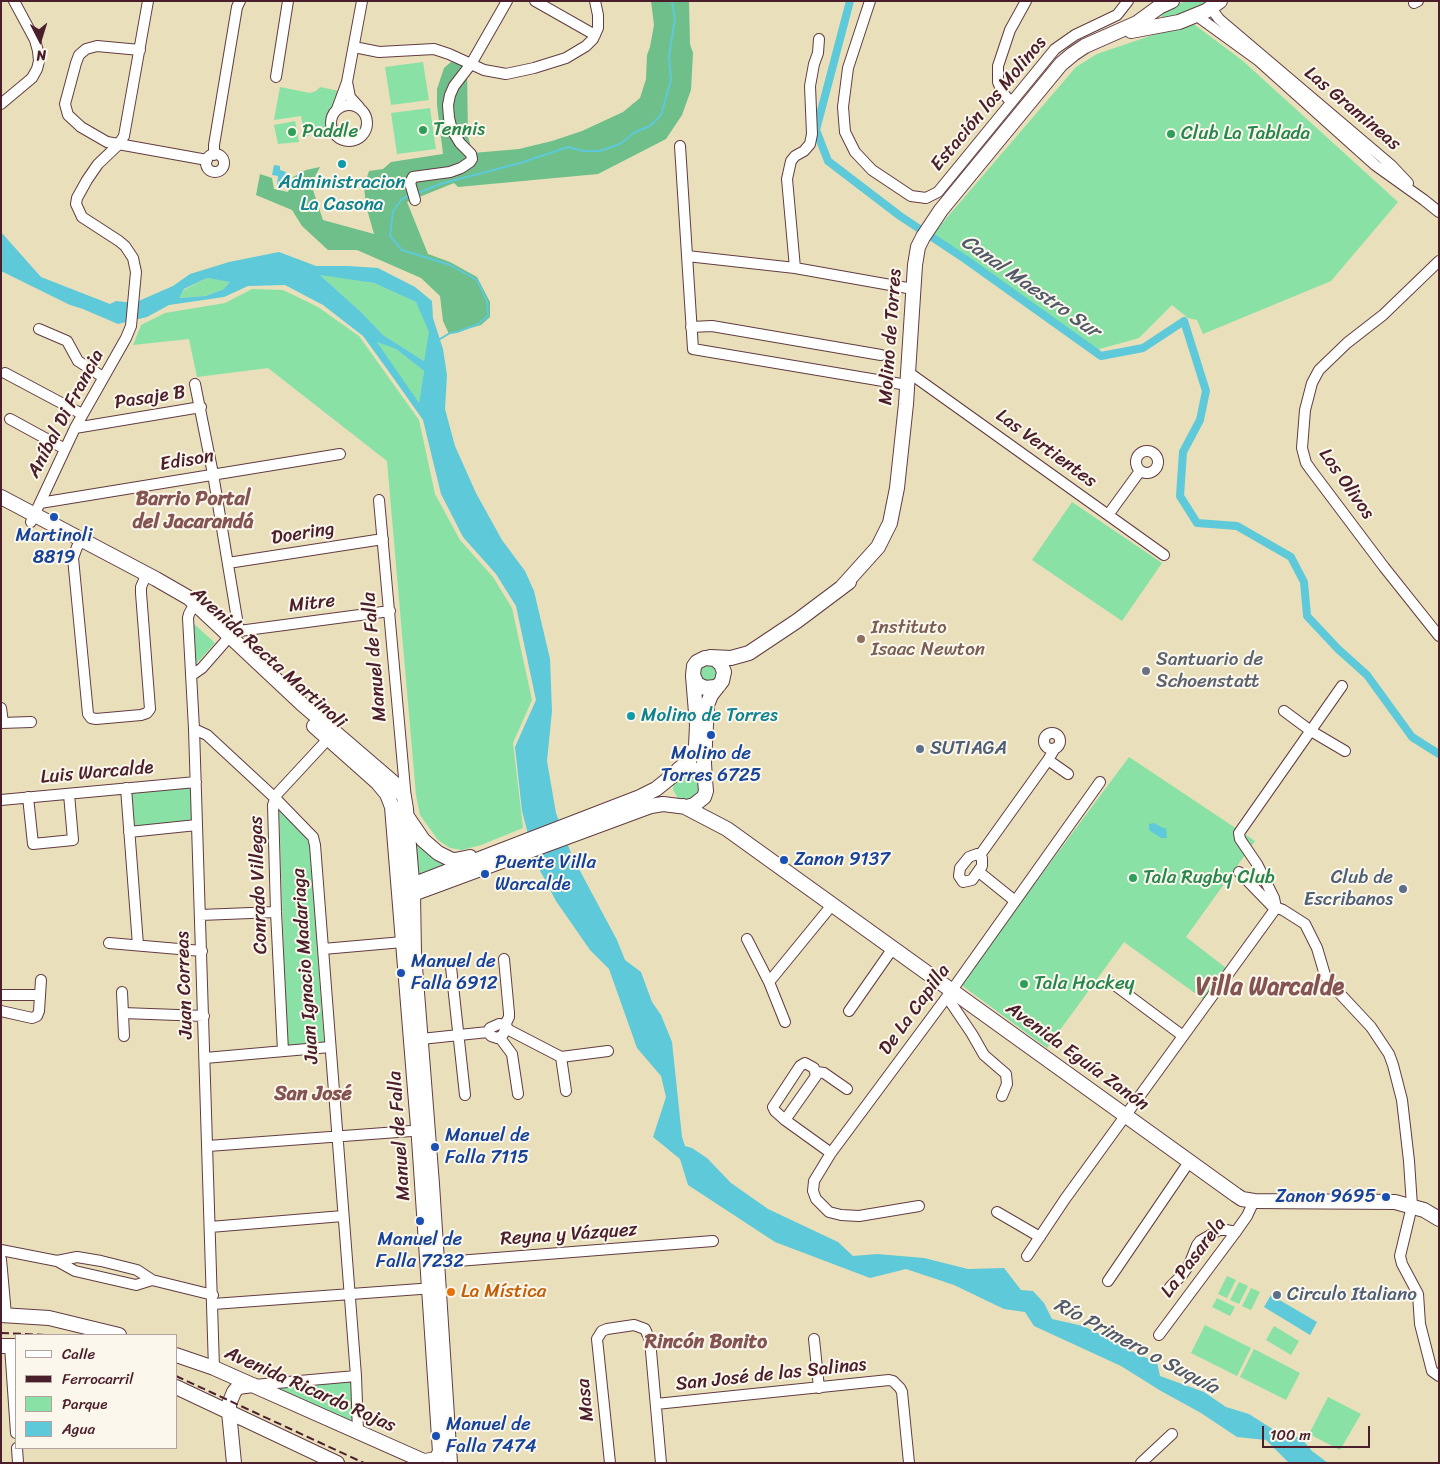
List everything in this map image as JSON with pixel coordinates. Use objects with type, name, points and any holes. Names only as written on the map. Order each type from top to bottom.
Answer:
[{"type":"main road","points":[[1162,3],[1158,21],[1163,25],[1168,25]]},
{"type":"main road","name":"Molino de Torres","points":[[710,657],[731,658],[749,653],[797,621],[851,581],[870,562],[887,539],[895,518],[898,500],[897,488],[913,288],[917,252],[923,237],[930,224],[962,182],[1068,59],[1085,46],[1141,21],[1162,3]]},
{"type":"main road","name":"Molino de Torres","points":[[1108,37],[1168,25],[1197,16],[1213,4]]},
{"type":"main road","name":"Avenida Recta Martinoli","points":[[1,497],[35,513],[79,543],[145,577],[178,591],[193,607],[231,637],[309,709],[394,783]]},
{"type":"main road","name":"Avenida Recta Martinoli","points":[[1,507],[35,513]]},
{"type":"main road","name":"Molino de Torres","points":[[706,784],[704,763],[706,710],[710,695],[741,663],[791,628],[797,621]]},
{"type":"main road","name":"Avenida Recta Martinoli","points":[[231,637],[328,739],[377,782],[396,805],[400,820],[410,890]]},
{"type":"main road","points":[[597,819],[646,794],[689,761],[696,746],[697,725],[693,675],[694,666],[701,659],[710,657],[722,664],[724,672],[720,683],[715,687],[706,688],[697,684],[693,675]]},
{"type":"main road","points":[[403,939],[410,890],[513,849],[597,819],[655,804],[682,806],[690,806],[700,802],[705,794],[706,784],[701,773],[693,769],[685,768],[674,774],[668,785],[669,794],[674,802],[682,806]]},
{"type":"main road","name":"Manuel de Falla","points":[[394,783],[404,797],[407,813],[410,890],[421,1039],[423,1130]]},
{"type":"main road","name":"Avenida Eguía Zanón","points":[[706,784],[709,806],[727,829]]},
{"type":"main road","name":"Manuel de Falla","points":[[389,798],[393,813],[403,939],[423,1130],[432,1263],[440,1455],[434,1461],[426,1462]]},
{"type":"main road","name":"Avenida Eguía Zanón","points":[[682,806],[727,829],[893,948],[949,994],[1126,1116],[1242,1199],[1254,1201],[1376,1201],[1412,1206],[1424,1210],[1439,1219]]},
{"type":"main road","points":[[407,813],[412,826],[423,840],[438,853],[450,859],[460,860],[496,848],[513,849]]},
{"type":"main road","name":"Manuel de Falla","points":[[433,1288],[450,1463]]},
{"type":"main road","points":[[4,1315],[49,1318],[115,1334]]},
{"type":"main road","name":"Avenida Ricardo Rojas","points":[[178,1356],[214,1368],[426,1462]]},
{"type":"main road","points":[[234,1463],[228,1412],[230,1401],[236,1389],[241,1386],[253,1385]]},
{"type":"main road","points":[[178,1389],[337,1463]]},
{"type":"street","points":[[1,104],[32,78],[38,69],[38,51],[14,1]]},
{"type":"street","points":[[118,145],[124,136],[148,1]]},
{"type":"street","points":[[140,50],[97,46],[86,49],[79,55],[65,104],[72,120],[99,138],[118,145],[211,157],[237,7],[240,1]]},
{"type":"street","points":[[276,78],[288,1]]},
{"type":"street","points":[[347,82],[350,97],[364,112],[368,123],[364,134],[354,140],[342,139],[333,131],[331,120],[347,82],[362,1]]},
{"type":"street","points":[[414,196],[410,183],[413,178],[418,175],[450,172],[461,168],[470,162],[472,158],[471,154],[460,143],[452,130],[448,105],[450,95],[454,86],[471,64],[507,1]]},
{"type":"street","points":[[535,1],[595,35]]},
{"type":"street","points":[[354,47],[379,52],[434,49],[501,74],[517,72],[550,63],[575,53],[591,42],[595,35],[598,21],[595,1]]},
{"type":"street","name":"Estación los Molinos","points":[[870,1],[848,68],[843,107],[846,132],[855,152],[872,170],[911,196],[926,198],[938,192],[1060,45],[1075,35],[1116,15],[1128,1]]},
{"type":"street","points":[[1011,102],[1002,92],[998,82],[998,66],[1010,30],[1026,1]]},
{"type":"street","points":[[1213,4],[1219,19],[1241,43]]},
{"type":"street","points":[[1197,16],[1241,43]]},
{"type":"street","points":[[795,268],[790,225],[788,173],[791,161],[810,144],[812,134],[810,86],[818,54],[819,39]]},
{"type":"street","name":"Las Gramineas","points":[[1241,43],[1376,165],[1439,212]]},
{"type":"street","points":[[337,109],[348,104],[360,108]]},
{"type":"street","name":"Aníbal Di Francia","points":[[35,513],[82,414],[130,329],[136,272],[133,258],[125,246],[82,217],[76,204],[77,198],[98,164],[118,145]]},
{"type":"street","points":[[680,146],[693,349],[907,378]]},
{"type":"street","points":[[687,256],[795,268],[913,288]]},
{"type":"street","name":"Los Olivos","points":[[1439,262],[1383,315],[1347,343],[1319,370],[1312,383],[1305,410],[1302,448],[1306,463],[1311,470],[1439,636]]},
{"type":"street","points":[[692,327],[712,326],[881,355]]},
{"type":"street","points":[[39,329],[66,342],[78,361],[103,377]]},
{"type":"street","points":[[5,373],[82,414]]},
{"type":"street","name":"Las Vertientes","points":[[907,378],[1164,554]]},
{"type":"street","points":[[192,675],[202,668],[231,637],[228,563],[196,384]]},
{"type":"street","name":"Pasaje B","points":[[75,428],[201,408]]},
{"type":"street","points":[[10,419],[64,449]]},
{"type":"street","name":"Edison","points":[[35,513],[213,474],[340,454]]},
{"type":"street","points":[[1108,516],[1140,471]]},
{"type":"street","name":"Manuel de Falla","points":[[379,500],[407,813]]},
{"type":"street","name":"Doering","points":[[228,563],[382,540]]},
{"type":"street","points":[[79,543],[73,558],[88,714],[91,718],[141,715],[147,713],[150,706],[141,593],[145,577]]},
{"type":"street","name":"Juan Correas","points":[[193,607],[188,618],[192,675],[202,951],[214,1368]]},
{"type":"street","name":"Mitre","points":[[231,637],[390,611]]},
{"type":"street","points":[[1027,1256],[1065,1199],[1276,908],[1274,898],[1240,839],[1239,833],[1342,686]]},
{"type":"street","points":[[1,708],[2,723],[32,722]]},
{"type":"street","points":[[1284,711],[1311,731],[1345,752]]},
{"type":"street","name":"Juan Ignacio Madariaga","points":[[194,729],[207,735],[275,798],[313,838],[315,845],[356,1376],[358,1432]]},
{"type":"street","name":"Conrado Villegas","points":[[284,1051],[276,912],[274,805],[275,798],[328,739]]},
{"type":"street","points":[[980,855],[1048,760],[1054,748]]},
{"type":"street","points":[[1048,760],[1068,774]]},
{"type":"street","points":[[394,783],[399,780],[404,772]]},
{"type":"street","name":"Luis Warcalde","points":[[1,800],[196,782]]},
{"type":"street","name":"De La Capilla","points":[[919,1206],[859,1216],[841,1215],[829,1212],[816,1199],[813,1191],[814,1181],[831,1153],[949,994],[1100,782]]},
{"type":"street","points":[[126,788],[138,945]]},
{"type":"street","points":[[28,797],[33,844],[73,840],[69,794]]},
{"type":"street","points":[[129,832],[197,825]]},
{"type":"street","points":[[977,854],[980,855],[983,862],[979,872],[972,880],[963,882],[959,876],[960,868],[969,857],[977,854]]},
{"type":"street","points":[[979,872],[1015,901]]},
{"type":"street","points":[[1239,872],[1267,902],[1305,924],[1317,948],[1329,982],[1371,1027],[1389,1054],[1402,1100],[1412,1206],[1400,1256],[1402,1264],[1418,1294],[1420,1324],[1426,1348],[1432,1371],[1439,1376]]},
{"type":"street","points":[[769,982],[832,905]]},
{"type":"street","points":[[200,915],[276,912]]},
{"type":"street","points":[[323,949],[403,939]]},
{"type":"street","points":[[746,939],[769,982],[785,1022]]},
{"type":"street","points":[[109,942],[202,951]]},
{"type":"street","points":[[849,1011],[893,948]]},
{"type":"street","points":[[500,1038],[509,1018],[504,959]]},
{"type":"street","points":[[451,967],[465,1095]]},
{"type":"street","points":[[1,1011],[32,1018],[37,1016],[41,980]]},
{"type":"street","points":[[1112,983],[1183,1036]]},
{"type":"street","points":[[122,992],[124,1036]]},
{"type":"street","points":[[949,994],[984,1055],[1006,1074],[1007,1084],[1002,1096]]},
{"type":"street","points":[[1,995],[40,995]]},
{"type":"street","points":[[123,1013],[204,1016]]},
{"type":"street","points":[[488,1032],[490,1028],[500,1024],[561,1057],[608,1051]]},
{"type":"street","points":[[421,1039],[488,1032],[495,1038],[500,1038],[512,1054],[518,1094]]},
{"type":"street","points":[[205,1058],[330,1047]]},
{"type":"street","points":[[561,1057],[566,1091]]},
{"type":"street","points":[[831,1153],[785,1120],[774,1111],[773,1107],[800,1066],[805,1062],[811,1065],[817,1072],[824,1073],[848,1089]]},
{"type":"street","points":[[785,1120],[817,1072]]},
{"type":"street","points":[[208,1146],[423,1130]]},
{"type":"street","points":[[1108,1281],[1189,1162]]},
{"type":"street","name":"La Pasarela","points":[[1159,1335],[1236,1232],[1254,1201]]},
{"type":"street","points":[[998,1212],[1040,1237]]},
{"type":"street","points":[[210,1227],[343,1216]]},
{"type":"street","points":[[1170,1287],[1189,1266],[1197,1244],[1200,1241],[1220,1230],[1236,1232]]},
{"type":"street","name":"Reyna y Vázquez","points":[[432,1263],[713,1241]]},
{"type":"street","points":[[1,1250],[57,1261],[74,1271],[136,1285],[152,1280]]},
{"type":"street","points":[[57,1261],[77,1257],[101,1261],[137,1270],[152,1280],[213,1299],[349,1295],[433,1288]]},
{"type":"street","points":[[1,1259],[4,1315]]},
{"type":"street","name":"Masa","points":[[610,1463],[597,1344],[602,1331],[613,1327],[634,1325],[645,1329],[650,1340],[656,1404]]},
{"type":"street","points":[[814,1339],[819,1388]]},
{"type":"street","points":[[9,1346],[15,1421]]},
{"type":"street","points":[[253,1385],[356,1376]]},
{"type":"street","name":"San José de las Salinas","points":[[656,1404],[889,1380],[897,1384],[902,1392],[909,1463]]},
{"type":"street","points":[[656,1404],[661,1463]]},
{"type":"street","points":[[1141,1463],[1172,1434]]},
{"type":"street","points":[[17,1449],[18,1463]]},
{"type":"green space","points":[[651,1],[689,1],[690,44],[693,53],[691,90],[682,115],[666,139],[598,174],[458,187],[454,183],[407,202],[428,254],[450,262],[477,277],[490,302],[490,317],[481,325],[449,334],[443,321],[440,296],[421,278],[357,250],[328,250],[302,226],[292,210],[256,195],[260,174],[272,178],[274,189],[288,192],[293,177],[306,170],[320,167],[311,184],[323,220],[374,234],[366,206],[364,186],[369,171],[383,169],[391,162],[443,154],[437,89],[444,68],[451,62],[462,64],[462,67],[467,70],[468,137],[473,153],[519,149],[552,141],[582,131],[623,112],[640,98],[646,79],[647,55],[654,25]]},
{"type":"green space","points":[[1186,1],[1204,1],[1204,7],[1163,20],[1161,16],[1164,10]]},
{"type":"green space","name":"Club La Tablada","points":[[1191,22],[1243,61],[1398,202],[1331,281],[1203,334],[1197,320],[1188,318],[1172,305],[1139,338],[1096,350],[932,235],[1076,67],[1097,54]]},
{"type":"green space","points":[[423,62],[429,100],[391,105],[385,67]]},
{"type":"green space","points":[[280,87],[310,93],[320,87],[339,91],[332,109],[328,113],[326,129],[320,129],[305,138],[301,116],[274,120]]},
{"type":"green space","points":[[430,108],[436,149],[397,154],[391,113]]},
{"type":"green space","points":[[295,121],[299,142],[278,144],[274,125]]},
{"type":"green space","points":[[319,274],[374,283],[416,302],[430,332],[424,361],[383,335]]},
{"type":"green space","points":[[207,278],[231,282],[224,289],[204,296],[178,298],[184,290]]},
{"type":"green space","points":[[252,289],[283,290],[318,307],[359,336],[419,420],[435,494],[460,540],[493,577],[512,608],[532,700],[513,743],[523,828],[481,845],[462,850],[450,848],[438,840],[420,815],[416,795],[387,461],[268,368],[197,377],[189,339],[133,345],[141,325],[165,313],[225,303]]},
{"type":"green space","points":[[376,341],[396,349],[424,371],[419,404]]},
{"type":"green space","points":[[1072,502],[1162,563],[1122,621],[1032,560]]},
{"type":"green space","points":[[193,623],[215,643],[195,665]]},
{"type":"green space","points":[[709,662],[718,670],[716,679],[710,682],[701,680],[699,670],[700,667]]},
{"type":"green space","name":"Tala Rugby Club","points":[[1129,757],[1255,841],[1186,937],[1226,968],[1203,999],[1124,942],[1047,1048],[960,984]]},
{"type":"green space","points":[[684,773],[699,779],[700,792],[690,800],[678,798],[673,790],[674,781]]},
{"type":"green space","points":[[191,786],[192,821],[135,827],[131,791]]},
{"type":"green space","points":[[279,808],[304,833],[310,846],[324,1043],[287,1047]]},
{"type":"green space","points":[[412,832],[450,865],[417,880]]},
{"type":"green space","points":[[1227,1276],[1236,1280],[1227,1298],[1218,1294]]},
{"type":"green space","points":[[1239,1282],[1248,1286],[1239,1304],[1230,1300]]},
{"type":"green space","points":[[1251,1288],[1260,1292],[1251,1310],[1242,1306]]},
{"type":"green space","points":[[1217,1298],[1235,1307],[1230,1316],[1212,1307]]},
{"type":"green space","points":[[1205,1325],[1251,1348],[1237,1376],[1191,1353]]},
{"type":"green space","points":[[1274,1326],[1299,1341],[1291,1355],[1266,1340]]},
{"type":"green space","points":[[1254,1349],[1300,1373],[1286,1400],[1240,1377]]},
{"type":"green space","points":[[352,1381],[355,1422],[271,1388]]},
{"type":"green space","points":[[1328,1397],[1361,1414],[1340,1450],[1309,1434]]},
{"type":"water","points":[[274,165],[280,166],[280,170],[286,172],[283,186],[277,185],[278,176],[272,175]]},
{"type":"water","points":[[1,232],[41,277],[110,304],[116,301],[134,303],[173,286],[190,274],[229,262],[279,252],[316,266],[378,268],[415,287],[432,301],[433,318],[443,349],[447,375],[445,409],[455,446],[476,493],[502,540],[525,571],[534,591],[550,659],[552,711],[547,761],[556,813],[572,856],[617,940],[625,960],[641,972],[652,1002],[661,1015],[672,1042],[682,1137],[685,1146],[692,1148],[707,1158],[731,1183],[768,1209],[838,1242],[853,1256],[877,1254],[924,1258],[968,1269],[1004,1268],[1021,1290],[1033,1291],[1044,1303],[1052,1319],[1083,1326],[1139,1355],[1157,1362],[1160,1376],[1204,1392],[1226,1407],[1249,1414],[1274,1430],[1301,1438],[1312,1451],[1328,1463],[1289,1463],[1266,1440],[1237,1437],[1201,1413],[1121,1366],[1034,1326],[1025,1312],[1004,1309],[954,1285],[906,1269],[870,1278],[775,1242],[688,1185],[680,1159],[653,1137],[666,1097],[661,1076],[637,1048],[609,969],[590,950],[556,901],[535,861],[522,811],[515,747],[536,700],[516,606],[496,574],[463,537],[441,494],[423,420],[363,336],[323,305],[285,285],[248,286],[224,297],[169,305],[147,317],[118,324],[70,305],[1,271]],"holes":[[[320,275],[374,283],[416,302],[429,332],[424,361],[383,335]],[[207,278],[230,282],[224,289],[205,296],[179,298],[184,289]],[[377,342],[396,349],[424,371],[419,403]]]},
{"type":"water","points":[[1154,823],[1166,828],[1167,838],[1161,838],[1149,830],[1149,824]]},
{"type":"water","points":[[1271,1295],[1317,1322],[1310,1335],[1264,1307]]},
{"type":"waterway","points":[[418,193],[440,184],[520,163],[568,147],[583,151],[600,151],[620,144],[635,132],[650,126],[661,115],[671,80],[669,56],[675,19],[672,1]]},
{"type":"waterway","name":"Canal Maestro Sur","points":[[850,1],[816,130],[828,161],[900,216],[965,259],[1101,356],[1143,348],[1184,321],[1206,391],[1200,420],[1183,452],[1180,496],[1197,523],[1237,526],[1291,557],[1304,582],[1307,616],[1338,649],[1367,675],[1412,737],[1439,754]]},
{"type":"waterway","points":[[411,195],[402,199],[393,211],[390,236],[402,250],[450,265],[477,280],[487,301],[488,316],[478,324],[450,333],[440,339]]},
{"type":"railway","points":[[1,1333],[24,1334]]},
{"type":"railway","points":[[178,1377],[364,1463]]},
{"type":"place","name":"Tennis","points":[[423,130]]},
{"type":"place","name":"Paddle","points":[[292,132]]},
{"type":"place","name":"Club La Tablada","points":[[1171,134]]},
{"type":"place","name":"Administracion La Casona","points":[[342,164]]},
{"type":"place","name":"Martinoli 8819","points":[[54,517]]},
{"type":"place","name":"Instituto Isaac Newton","points":[[861,639]]},
{"type":"place","name":"Santuario de Schoenstatt","points":[[1146,671]]},
{"type":"place","name":"Molino de Torres","points":[[631,716]]},
{"type":"place","name":"Molino de Torres 6725","points":[[711,735]]},
{"type":"place","name":"SUTIAGA","points":[[920,749]]},
{"type":"place","name":"Zanon 9137","points":[[784,860]]},
{"type":"place","name":"Puente Villa Warcalde","points":[[485,874]]},
{"type":"place","name":"Tala Rugby Club","points":[[1133,878]]},
{"type":"place","name":"Club de Escribanos","points":[[1403,889]]},
{"type":"place","name":"Manuel de Falla 6912","points":[[401,973]]},
{"type":"place","name":"Tala Hockey","points":[[1024,984]]},
{"type":"place","name":"Manuel de Falla 7115","points":[[435,1147]]},
{"type":"place","name":"Zanon 9695","points":[[1386,1197]]},
{"type":"place","name":"Manuel de Falla 7232","points":[[420,1221]]},
{"type":"place","name":"La Mística","points":[[451,1292]]},
{"type":"place","name":"Circulo Italiano","points":[[1277,1295]]},
{"type":"place","name":"Manuel de Falla 7474","points":[[436,1436]]},
{"type":"district","name":"Barrio Portal del Jacarandá","points":[[193,512]]},
{"type":"district","name":"Villa Warcalde","points":[[1270,988]]},
{"type":"district","name":"San José","points":[[313,1095]]},
{"type":"district","name":"Rincón Bonito","points":[[706,1343]]},
{"type":"water label","name":"Río Primero o Suquía","points":[[1136,1347]]}]
